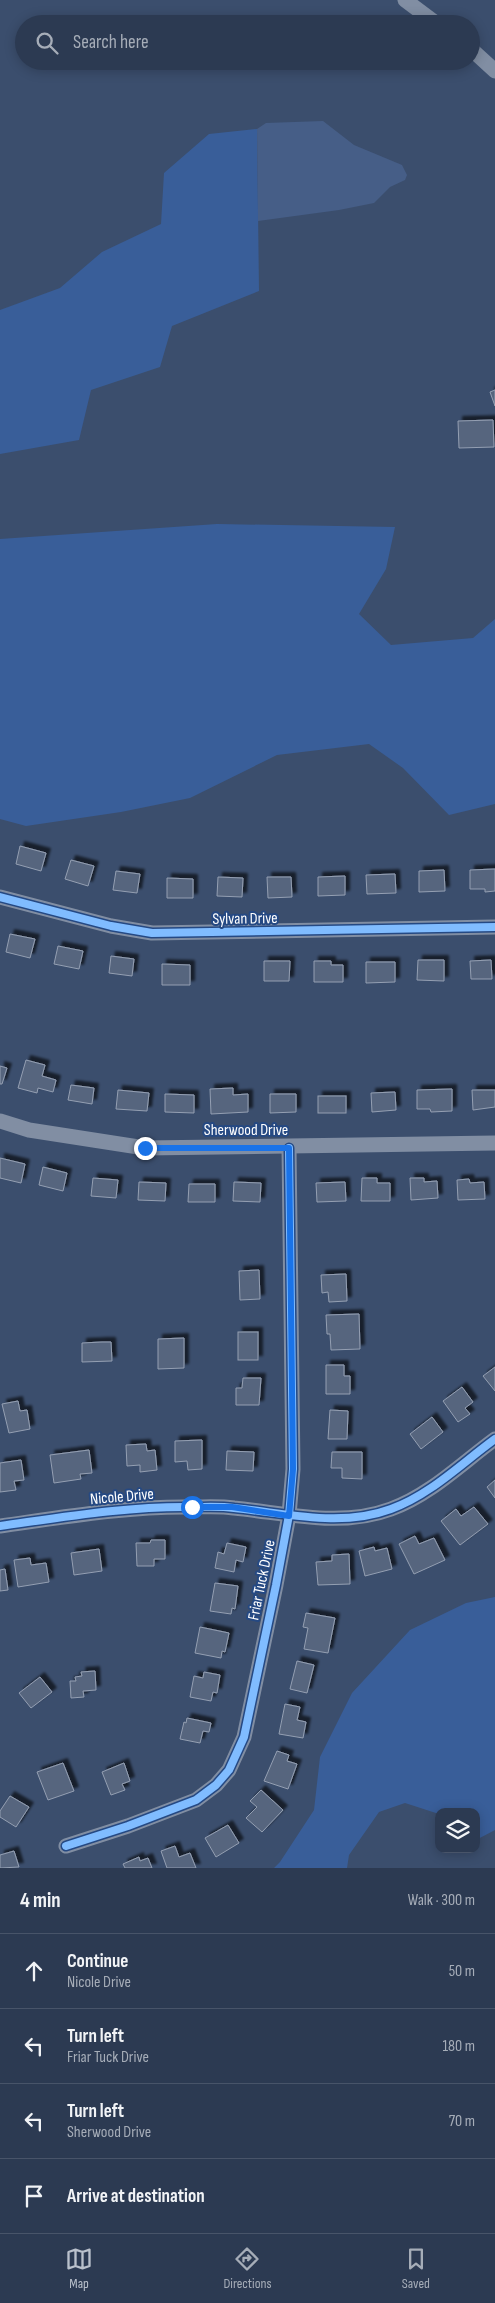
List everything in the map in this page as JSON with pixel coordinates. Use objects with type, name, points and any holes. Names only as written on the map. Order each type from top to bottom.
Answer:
[{"type":"street","points":[[405,0],[425,15]]},
{"type":"street","points":[[480,57],[495,71]]},
{"type":"street","name":"Sylvan Drive","points":[[0,897],[112,926],[152,933],[495,928]]},
{"type":"street","name":"Sherwood Drive","points":[[0,1121],[29,1130],[145,1148],[289,1148],[495,1143]]},
{"type":"street","name":"Friar Tuck Drive","points":[[66,1846],[128,1826],[196,1800],[216,1785],[229,1770],[244,1737],[289,1516],[293,1469],[289,1148]]},
{"type":"street","name":"Nicole Drive","points":[[0,1526],[151,1507],[232,1507],[289,1516],[347,1519],[370,1515],[392,1508],[420,1495],[495,1439]]},
{"type":"shaded area","points":[[323,121],[354,145],[402,165],[407,175],[405,180],[390,187],[374,203],[339,210],[258,221],[257,129],[266,123]]},
{"type":"shaded area","points":[[257,129],[259,291],[172,326],[160,367],[91,390],[79,440],[0,454],[0,310],[60,288],[102,252],[161,224],[164,173],[209,134]]},
{"type":"shaded area","points":[[217,524],[395,527],[386,569],[359,614],[391,645],[473,638],[495,619],[495,804],[449,815],[403,768],[369,744],[277,755],[190,798],[121,812],[26,826],[0,819],[0,539]]},
{"type":"shaded area","points":[[495,1597],[495,1830],[480,1838],[480,1808],[435,1808],[435,1813],[405,1803],[379,1812],[349,1855],[347,1868],[274,1868],[280,1862],[314,1810],[320,1757],[352,1693],[410,1630],[466,1603]]},
{"type":"building","points":[[495,390],[495,406],[490,392]]},
{"type":"building","points":[[493,420],[494,447],[459,448],[458,421]]},
{"type":"building","points":[[20,846],[46,853],[41,871],[16,864]]},
{"type":"building","points":[[71,860],[94,866],[88,886],[65,879]]},
{"type":"building","points":[[495,869],[495,891],[485,892],[485,889],[470,889],[470,870]]},
{"type":"building","points":[[444,870],[445,891],[419,892],[419,871]]},
{"type":"building","points":[[116,871],[140,874],[137,893],[113,890]]},
{"type":"building","points":[[395,874],[396,893],[367,894],[366,875]]},
{"type":"building","points":[[345,876],[345,895],[318,896],[318,877]]},
{"type":"building","points":[[218,877],[243,878],[242,897],[217,896]]},
{"type":"building","points":[[267,877],[291,877],[292,897],[268,898]]},
{"type":"building","points":[[167,878],[193,879],[193,898],[167,898]]},
{"type":"building","points":[[10,934],[35,939],[30,958],[6,952]]},
{"type":"building","points":[[58,946],[83,951],[79,969],[54,964]]},
{"type":"building","points":[[111,956],[134,959],[132,976],[109,973]]},
{"type":"building","points":[[418,960],[444,960],[444,981],[417,980]]},
{"type":"building","points":[[491,960],[492,979],[471,979],[470,961]]},
{"type":"building","points":[[264,961],[290,961],[289,981],[264,981]]},
{"type":"building","points":[[314,961],[331,961],[331,965],[343,965],[343,982],[314,982]]},
{"type":"building","points":[[366,962],[395,962],[395,982],[366,983]]},
{"type":"building","points":[[162,964],[190,965],[190,985],[162,985]]},
{"type":"building","points":[[26,1060],[45,1065],[42,1076],[56,1080],[53,1092],[38,1088],[37,1093],[18,1088]]},
{"type":"building","points":[[0,1066],[7,1068],[2,1084],[0,1084]]},
{"type":"building","points":[[71,1085],[94,1088],[92,1104],[68,1100]]},
{"type":"building","points":[[233,1088],[233,1095],[248,1094],[248,1112],[211,1114],[210,1089]]},
{"type":"building","points":[[452,1089],[452,1111],[431,1112],[430,1109],[417,1109],[417,1090]]},
{"type":"building","points":[[118,1090],[149,1093],[147,1111],[116,1109]]},
{"type":"building","points":[[472,1090],[495,1090],[495,1107],[473,1110]]},
{"type":"building","points":[[395,1092],[396,1110],[372,1112],[371,1093]]},
{"type":"building","points":[[165,1094],[194,1095],[194,1113],[165,1112]]},
{"type":"building","points":[[270,1094],[296,1094],[296,1112],[270,1113]]},
{"type":"building","points":[[318,1096],[346,1096],[346,1113],[318,1113]]},
{"type":"building","points":[[0,1158],[25,1164],[21,1183],[0,1178]]},
{"type":"building","points":[[43,1167],[67,1173],[63,1191],[39,1185]]},
{"type":"building","points":[[93,1178],[118,1180],[116,1198],[91,1196]]},
{"type":"building","points":[[362,1178],[377,1178],[377,1183],[390,1183],[390,1201],[361,1201]]},
{"type":"building","points":[[410,1178],[424,1178],[424,1182],[437,1181],[438,1198],[411,1200]]},
{"type":"building","points":[[469,1179],[470,1183],[484,1182],[485,1199],[458,1200],[457,1180]]},
{"type":"building","points":[[139,1182],[166,1183],[165,1201],[138,1200]]},
{"type":"building","points":[[234,1182],[261,1183],[260,1202],[233,1201]]},
{"type":"building","points":[[345,1182],[346,1201],[317,1202],[316,1183]]},
{"type":"building","points":[[189,1184],[215,1184],[215,1202],[188,1202]]},
{"type":"building","points":[[259,1270],[260,1299],[240,1300],[239,1271]]},
{"type":"building","points":[[346,1274],[347,1301],[329,1302],[328,1292],[322,1293],[321,1275]]},
{"type":"building","points":[[359,1314],[360,1349],[331,1350],[330,1334],[327,1334],[326,1315]]},
{"type":"building","points":[[238,1332],[258,1332],[258,1360],[238,1360]]},
{"type":"building","points":[[184,1338],[184,1368],[158,1369],[158,1339]]},
{"type":"building","points":[[111,1342],[112,1361],[82,1362],[82,1343]]},
{"type":"building","points":[[326,1365],[344,1365],[344,1376],[350,1376],[350,1394],[326,1394]]},
{"type":"building","points":[[495,1367],[495,1391],[483,1376]]},
{"type":"building","points":[[243,1378],[261,1378],[259,1405],[236,1405],[236,1388],[242,1388]]},
{"type":"building","points":[[462,1387],[473,1402],[465,1408],[470,1414],[458,1422],[443,1401]]},
{"type":"building","points":[[18,1401],[20,1411],[27,1410],[30,1429],[9,1433],[2,1404]]},
{"type":"building","points":[[330,1410],[348,1411],[347,1439],[328,1439]]},
{"type":"building","points":[[432,1417],[443,1432],[421,1449],[410,1434]]},
{"type":"building","points":[[202,1440],[202,1469],[188,1470],[187,1461],[175,1462],[175,1441]]},
{"type":"building","points":[[146,1444],[147,1451],[155,1450],[157,1470],[140,1472],[140,1465],[127,1466],[126,1445]]},
{"type":"building","points":[[89,1450],[92,1473],[80,1474],[81,1479],[54,1483],[50,1455]]},
{"type":"building","points":[[227,1451],[254,1452],[253,1471],[226,1470]]},
{"type":"building","points":[[332,1452],[362,1452],[362,1479],[342,1478],[342,1468],[331,1468]]},
{"type":"building","points":[[21,1460],[24,1480],[14,1481],[16,1490],[0,1492],[0,1463]]},
{"type":"building","points":[[495,1480],[495,1498],[487,1487]]},
{"type":"building","points":[[474,1507],[488,1524],[460,1545],[441,1521],[456,1509],[461,1516]]},
{"type":"building","points":[[415,1536],[419,1544],[434,1538],[445,1560],[414,1574],[399,1544]]},
{"type":"building","points":[[151,1540],[165,1540],[165,1559],[154,1559],[154,1566],[137,1566],[136,1543],[150,1543]]},
{"type":"building","points":[[227,1543],[246,1547],[243,1562],[236,1560],[234,1572],[215,1568],[218,1552],[224,1554]]},
{"type":"building","points":[[374,1547],[375,1551],[387,1548],[392,1569],[365,1576],[359,1551]]},
{"type":"building","points":[[99,1549],[102,1571],[74,1575],[71,1553]]},
{"type":"building","points":[[349,1554],[350,1584],[318,1585],[316,1562],[332,1561],[332,1555]]},
{"type":"building","points":[[30,1558],[31,1565],[46,1563],[49,1582],[18,1587],[14,1560]]},
{"type":"building","points":[[5,1569],[8,1590],[0,1591],[0,1570]]},
{"type":"building","points":[[215,1583],[238,1586],[235,1609],[232,1608],[231,1614],[210,1611]]},
{"type":"building","points":[[306,1613],[335,1618],[328,1653],[304,1649],[308,1628],[303,1627]]},
{"type":"building","points":[[200,1627],[229,1633],[225,1652],[222,1651],[221,1658],[195,1653]]},
{"type":"building","points":[[297,1661],[314,1665],[307,1693],[290,1689]]},
{"type":"building","points":[[95,1671],[96,1690],[83,1691],[84,1697],[71,1698],[70,1681],[76,1681],[75,1677],[82,1676],[81,1672]]},
{"type":"building","points":[[204,1672],[220,1675],[217,1693],[213,1692],[211,1701],[190,1697],[194,1676],[203,1678]]},
{"type":"building","points":[[40,1677],[52,1692],[31,1708],[19,1693]]},
{"type":"building","points":[[285,1704],[300,1707],[297,1720],[306,1722],[303,1738],[279,1734]]},
{"type":"building","points":[[187,1718],[211,1723],[209,1732],[203,1731],[200,1743],[180,1739],[184,1722],[186,1723]]},
{"type":"building","points":[[277,1751],[289,1755],[287,1761],[297,1764],[288,1789],[264,1781]]},
{"type":"building","points":[[63,1763],[74,1791],[48,1800],[37,1772]]},
{"type":"building","points":[[124,1763],[130,1781],[122,1784],[125,1790],[111,1795],[102,1772]]},
{"type":"building","points":[[261,1790],[283,1810],[262,1832],[246,1818],[257,1807],[250,1801]]},
{"type":"building","points":[[10,1796],[29,1807],[16,1827],[0,1817],[0,1811]]},
{"type":"building","points":[[228,1825],[239,1843],[216,1857],[205,1838]]},
{"type":"building","points":[[175,1846],[179,1857],[190,1853],[196,1868],[167,1868],[161,1851]]},
{"type":"building","points":[[14,1851],[19,1867],[0,1868],[0,1855]]},
{"type":"building","points":[[139,1857],[140,1861],[148,1858],[152,1868],[125,1868],[123,1864]]},
{"type":"cycle path","points":[[0,897],[111,926],[152,933],[495,927]]},
{"type":"cycle path","points":[[66,1846],[128,1826],[196,1800],[216,1785],[229,1770],[244,1737],[289,1515],[293,1469],[289,1148]]},
{"type":"cycle path","points":[[0,1526],[96,1513],[168,1507],[224,1507],[313,1518],[352,1518],[372,1515],[391,1509],[419,1496],[495,1439]]},
{"type":"route","points":[[145,1148],[289,1148],[293,1469],[289,1516],[232,1507],[192,1507]]}]
